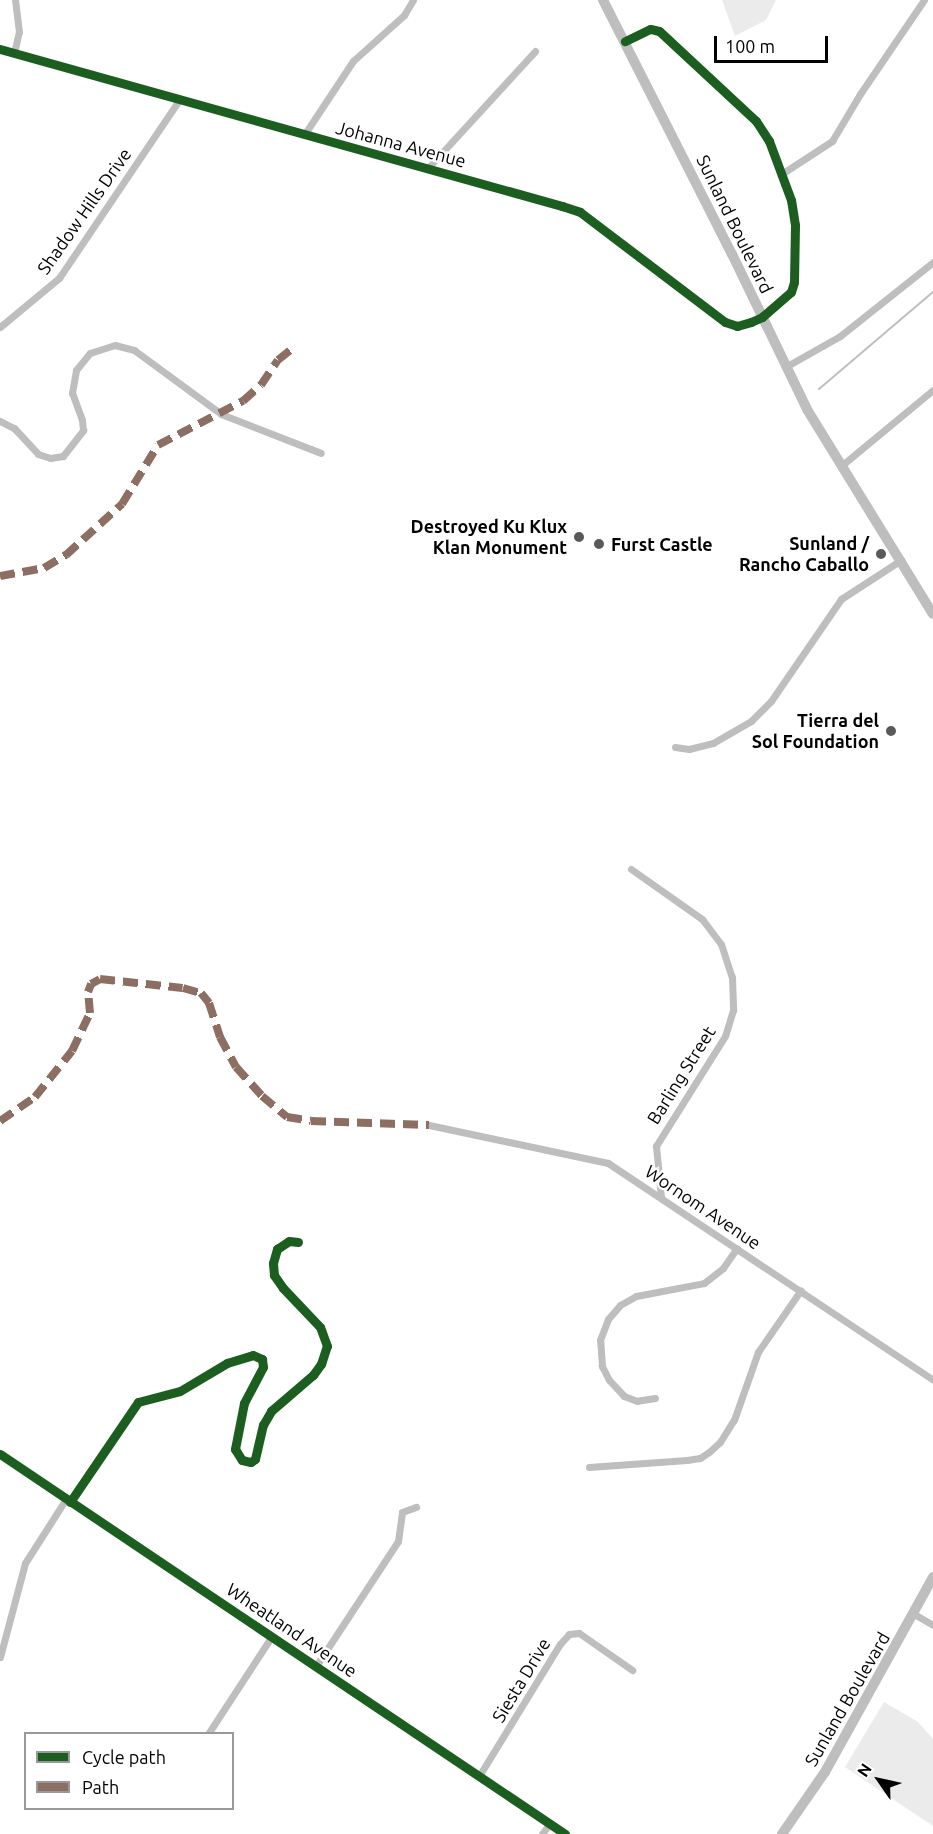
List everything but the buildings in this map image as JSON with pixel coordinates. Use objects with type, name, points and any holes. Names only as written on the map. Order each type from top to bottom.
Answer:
[{"type":"main road","name":"Sunland Boulevard","points":[[603,0],[808,411],[933,614]]},
{"type":"main road","name":"Sunland Boulevard","points":[[782,1834],[825,1772],[933,1577]]},
{"type":"street","points":[[14,53],[19,32],[15,0]]},
{"type":"street","points":[[304,135],[353,61],[405,15],[412,0]]},
{"type":"street","points":[[783,172],[832,141],[860,94],[924,0]]},
{"type":"street","points":[[625,41],[650,29],[659,31],[756,121],[783,172],[795,225],[794,282],[791,292],[762,316]]},
{"type":"street","name":"Johanna Avenue","points":[[0,49],[580,212],[725,322],[738,326],[762,316]]},
{"type":"street","points":[[427,169],[534,51]]},
{"type":"street","name":"Shadow Hills Drive","points":[[0,327],[59,278],[179,100]]},
{"type":"street","points":[[787,366],[840,336],[933,262]]},
{"type":"street","points":[[0,421],[14,428],[38,454],[50,458],[63,456],[83,430],[82,420],[72,393],[73,381],[81,361],[99,350],[123,346],[134,350],[221,414],[321,453]]},
{"type":"street","points":[[841,466],[933,390]]},
{"type":"street","points":[[675,747],[689,749],[713,743],[750,721],[771,701],[841,599],[901,560]]},
{"type":"street","name":"Barling Street","points":[[631,869],[702,919],[727,958],[733,987],[733,1010],[725,1036],[656,1146],[661,1197]]},
{"type":"street","name":"Wornom Avenue","points":[[429,1125],[608,1163],[933,1380]]},
{"type":"street","points":[[0,1657],[25,1563],[138,1402],[180,1390],[227,1363],[253,1355],[262,1359],[263,1367],[244,1403],[235,1449],[242,1460],[251,1462],[255,1459],[263,1425],[271,1411],[313,1375],[321,1364],[327,1346],[321,1327],[283,1288],[274,1275],[273,1263],[277,1249],[289,1241],[298,1242]]},
{"type":"street","points":[[655,1398],[637,1401],[624,1396],[609,1380],[602,1366],[600,1340],[608,1319],[620,1305],[636,1296],[704,1283],[723,1268],[737,1248]]},
{"type":"street","points":[[589,1467],[687,1460],[699,1458],[709,1452],[720,1442],[734,1420],[758,1352],[801,1290]]},
{"type":"street","name":"Wheatland Avenue","points":[[0,1454],[565,1834]]},
{"type":"street","points":[[316,1666],[398,1541],[402,1512],[416,1507]]},
{"type":"street","points":[[914,1614],[933,1625]]},
{"type":"street","name":"Siesta Drive","points":[[479,1776],[567,1636],[579,1633],[632,1670]]},
{"type":"street","points":[[209,1732],[272,1636]]},
{"type":"street","points":[[542,1834],[549,1824]]},
{"type":"shaded area","points":[[722,0],[776,0],[766,20],[735,36]]},
{"type":"shaded area","points":[[884,1702],[918,1722],[933,1739],[933,1826],[845,1767]]},
{"type":"waterway","points":[[819,389],[933,292]]},
{"type":"marked path","points":[[0,576],[44,568],[66,555],[122,504],[158,445],[243,401],[261,385],[278,360],[294,347]]},
{"type":"marked path","points":[[0,1121],[35,1097],[72,1051],[90,1013],[88,992],[91,984],[100,979],[183,988],[201,993],[209,1003],[220,1037],[236,1067],[262,1096],[287,1117],[311,1121],[429,1125]]},
{"type":"cycle path","points":[[0,49],[580,212],[725,322],[737,326],[762,317],[791,292],[794,282],[795,225],[791,200],[769,141],[756,121],[659,31],[650,29],[625,41]]},
{"type":"cycle path","points":[[70,1502],[138,1402],[180,1391],[227,1363],[253,1355],[262,1359],[263,1367],[244,1403],[235,1449],[242,1460],[251,1462],[255,1459],[263,1425],[271,1411],[313,1375],[321,1364],[327,1346],[320,1327],[283,1288],[274,1275],[273,1263],[277,1249],[289,1241],[298,1242]]},
{"type":"cycle path","points":[[0,1454],[565,1834]]},
{"type":"place","name":"Destroyed Ku Klux Klan Monument","points":[[579,537]]},
{"type":"place","name":"Furst Castle","points":[[599,544]]},
{"type":"place","name":"Sunland / Rancho Caballo","points":[[881,554]]},
{"type":"place","name":"Tierra del Sol Foundation","points":[[891,731]]}]
